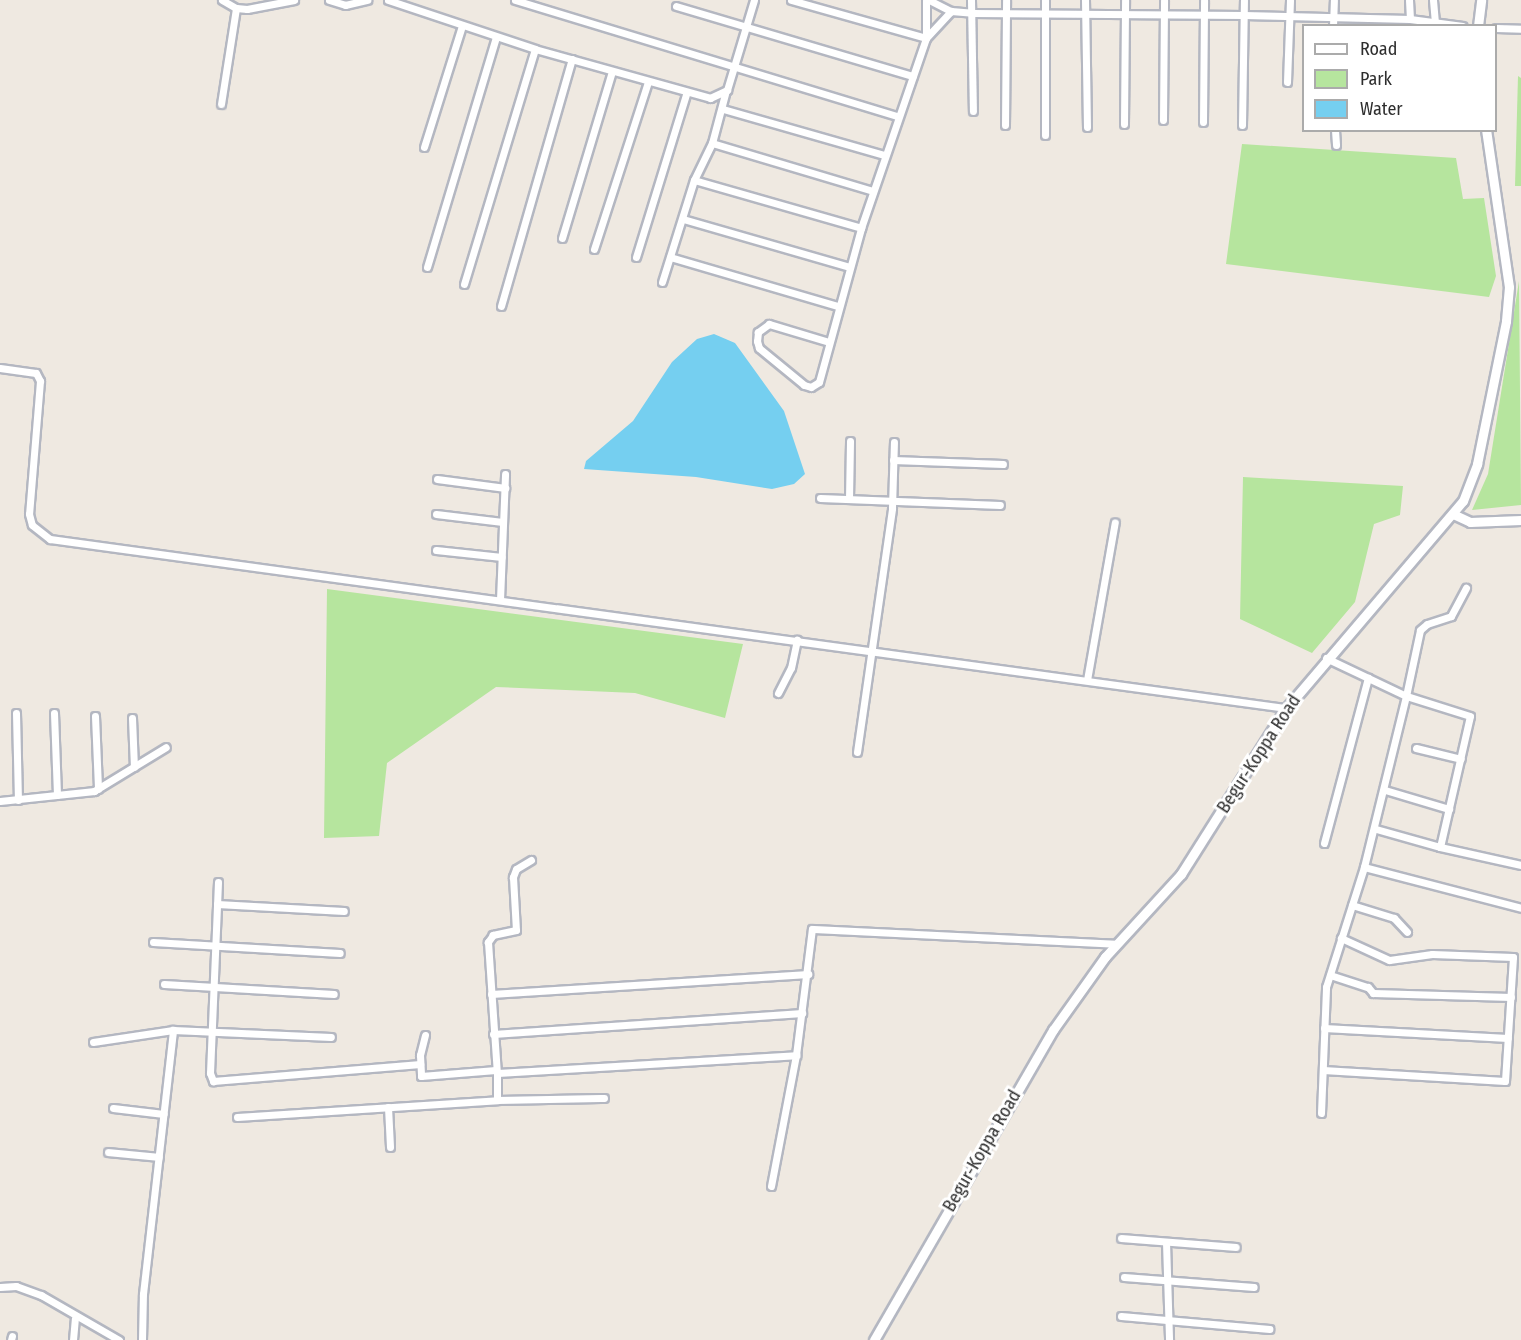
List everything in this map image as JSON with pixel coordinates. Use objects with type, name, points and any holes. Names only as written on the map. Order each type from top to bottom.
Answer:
[{"type":"main road","points":[[1478,24],[1481,0]]},
{"type":"main road","name":"Begur-Koppa Road","points":[[874,1340],[1053,1030],[1117,945],[1181,874],[1286,708],[1326,658],[1401,577],[1453,514],[1477,464],[1506,321],[1509,287],[1486,132]]},
{"type":"main road","points":[[1453,514],[1470,522],[1521,520]]},
{"type":"street","points":[[222,0],[236,8],[265,8],[294,0]]},
{"type":"street","points":[[329,0],[345,5],[367,0]]},
{"type":"street","points":[[388,0],[496,37],[686,94],[710,99],[725,94]]},
{"type":"street","points":[[515,0],[897,116]]},
{"type":"street","points":[[662,282],[684,219],[694,180],[712,143],[754,0]]},
{"type":"street","points":[[791,0],[926,38]]},
{"type":"street","points":[[829,342],[769,324],[758,332],[757,341],[759,348],[811,387],[819,381],[861,228],[897,116],[914,76],[926,38],[928,0],[951,11],[972,13],[1290,16],[1333,22],[1410,19],[1449,24]]},
{"type":"street","points":[[971,0],[974,111]]},
{"type":"street","points":[[1005,124],[1006,0]]},
{"type":"street","points":[[1045,0],[1045,135]]},
{"type":"street","points":[[1085,0],[1087,127]]},
{"type":"street","points":[[1125,0],[1125,124]]},
{"type":"street","points":[[1163,120],[1164,0]]},
{"type":"street","points":[[1203,122],[1204,0]]},
{"type":"street","points":[[1242,125],[1244,0]]},
{"type":"street","points":[[1287,82],[1290,0]]},
{"type":"street","points":[[1333,22],[1334,0]]},
{"type":"street","points":[[1409,0],[1410,19]]},
{"type":"street","points":[[1433,0],[1435,22]]},
{"type":"street","points":[[676,6],[746,29],[914,76]]},
{"type":"street","points":[[221,104],[236,8]]},
{"type":"street","points":[[926,38],[951,11]]},
{"type":"street","points":[[424,147],[462,26]]},
{"type":"street","points":[[1497,28],[1521,29]]},
{"type":"street","points":[[427,267],[496,37]]},
{"type":"street","points":[[464,284],[535,49]]},
{"type":"street","points":[[501,306],[572,59]]},
{"type":"street","points":[[562,238],[612,71]]},
{"type":"street","points":[[594,249],[648,82]]},
{"type":"street","points":[[636,257],[686,94]]},
{"type":"street","points":[[723,109],[885,154]]},
{"type":"street","points":[[1335,132],[1336,145]]},
{"type":"street","points":[[712,143],[873,191]]},
{"type":"street","points":[[694,180],[861,228]]},
{"type":"street","points":[[684,219],[849,267]]},
{"type":"street","points":[[670,257],[838,306]]},
{"type":"street","points":[[0,368],[36,373],[40,381],[29,494],[32,525],[39,534],[145,555],[500,600],[1286,708]]},
{"type":"street","points":[[849,499],[850,441]]},
{"type":"street","points":[[857,752],[892,500],[894,442]]},
{"type":"street","points":[[893,460],[1003,464]]},
{"type":"street","points":[[500,600],[506,474]]},
{"type":"street","points":[[437,479],[505,488]]},
{"type":"street","points":[[820,498],[1000,505]]},
{"type":"street","points":[[436,514],[503,522]]},
{"type":"street","points":[[1087,680],[1114,522]]},
{"type":"street","points":[[436,550],[502,557]]},
{"type":"street","points":[[1321,1113],[1324,1028],[1330,975],[1376,829],[1420,630],[1427,624],[1451,616],[1466,588]]},
{"type":"street","points":[[778,693],[788,676],[797,640]]},
{"type":"street","points":[[1326,658],[1406,696],[1470,716],[1440,847]]},
{"type":"street","points":[[1324,843],[1368,678]]},
{"type":"street","points":[[16,713],[18,800]]},
{"type":"street","points":[[54,713],[57,795]]},
{"type":"street","points":[[95,716],[98,789]]},
{"type":"street","points":[[132,718],[134,767]]},
{"type":"street","points":[[0,801],[98,789],[166,747]]},
{"type":"street","points":[[1416,748],[1461,759]]},
{"type":"street","points":[[1385,790],[1449,809]]},
{"type":"street","points":[[1376,829],[1440,847],[1521,865]]},
{"type":"street","points":[[497,1100],[488,942],[493,935],[516,930],[513,877],[516,869],[531,860]]},
{"type":"street","points":[[1364,867],[1521,908]]},
{"type":"street","points":[[218,882],[210,1073],[213,1081],[420,1064]]},
{"type":"street","points":[[217,904],[344,911]]},
{"type":"street","points":[[1352,905],[1394,918],[1407,932]]},
{"type":"street","points":[[771,1186],[796,1055],[808,974],[810,931],[818,926],[1117,945]]},
{"type":"street","points":[[1323,1070],[1505,1081],[1513,957],[1432,954],[1389,960],[1341,938]]},
{"type":"street","points":[[153,942],[340,953]]},
{"type":"street","points":[[491,994],[808,974]]},
{"type":"street","points":[[1330,975],[1368,987],[1373,993],[1511,997]]},
{"type":"street","points":[[164,984],[334,994]]},
{"type":"street","points":[[493,1034],[802,1013]]},
{"type":"street","points":[[1324,1028],[1508,1038]]},
{"type":"street","points":[[142,1340],[142,1294],[173,1029]]},
{"type":"street","points":[[93,1042],[173,1029],[331,1037]]},
{"type":"street","points":[[425,1035],[420,1064],[421,1076],[796,1055]]},
{"type":"street","points":[[237,1117],[497,1100],[604,1098]]},
{"type":"street","points":[[388,1107],[390,1148]]},
{"type":"street","points":[[113,1108],[164,1114]]},
{"type":"street","points":[[108,1152],[159,1156]]},
{"type":"street","points":[[1121,1238],[1236,1247]]},
{"type":"street","points":[[1166,1242],[1169,1340]]},
{"type":"street","points":[[1124,1277],[1254,1287]]},
{"type":"street","points":[[0,1287],[16,1286],[41,1295],[119,1340]]},
{"type":"street","points":[[1121,1316],[1269,1329]]},
{"type":"street","points":[[73,1340],[75,1319]]},
{"type":"green space","points":[[1518,76],[1521,78],[1521,186],[1515,186]]},
{"type":"green space","points":[[1242,144],[1456,158],[1463,199],[1484,198],[1496,276],[1489,297],[1226,264]]},
{"type":"green space","points":[[1519,281],[1521,505],[1472,510],[1488,474]]},
{"type":"green space","points":[[1243,477],[1403,486],[1400,515],[1374,524],[1355,602],[1312,653],[1240,619]]},
{"type":"green space","points":[[327,589],[743,644],[725,718],[635,693],[496,687],[387,763],[379,836],[324,838]]},
{"type":"water","points":[[714,334],[735,343],[784,411],[805,474],[794,484],[772,489],[696,477],[584,469],[586,461],[633,421],[672,362],[697,339]]}]
